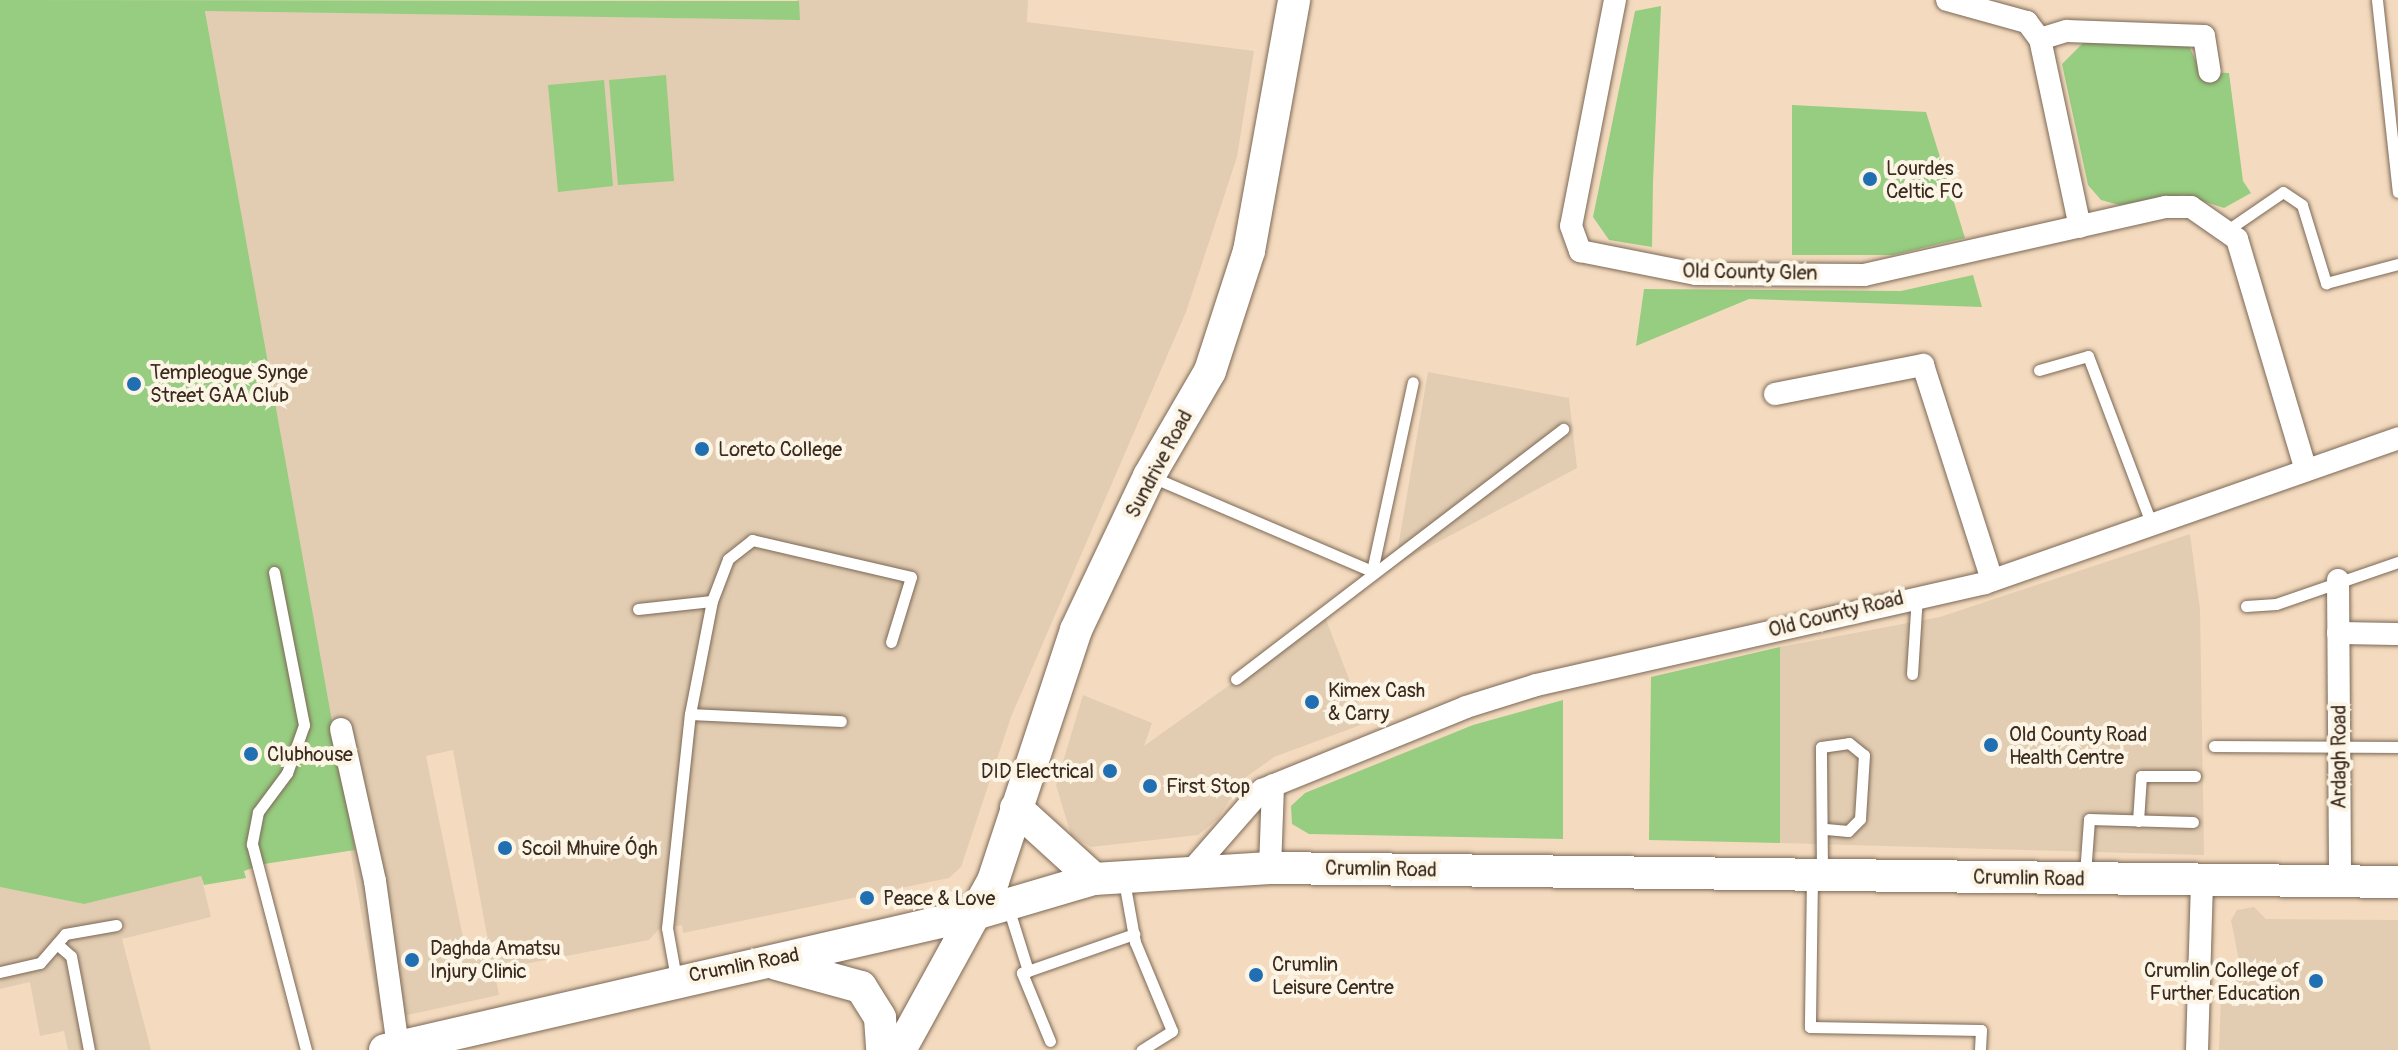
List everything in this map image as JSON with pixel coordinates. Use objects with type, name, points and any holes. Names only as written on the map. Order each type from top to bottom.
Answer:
[{"type":"main road","name":"Sundrive Road","points":[[900,1050],[975,914],[1016,808],[1076,630],[1149,476],[1210,371],[1249,251],[1294,0]]},
{"type":"main road","points":[[1016,808],[1109,878]]},
{"type":"main road","name":"Crumlin Road","points":[[392,1049],[676,979],[766,962],[975,914],[1109,878],[1191,871],[1270,868],[2398,882]]},
{"type":"main road","points":[[766,962],[861,987],[880,1018],[882,1050]]},
{"type":"street","name":"Old County Glen","points":[[1615,0],[1571,226],[1580,251],[1696,274],[1864,275],[2166,207],[2191,207],[2229,229]]},
{"type":"street","points":[[1947,0],[2027,22],[2040,39],[2080,227]]},
{"type":"street","points":[[2040,39],[2067,31],[2204,36],[2210,72]]},
{"type":"street","points":[[2229,229],[2261,302],[2305,467]]},
{"type":"street","points":[[1775,394],[1923,365],[1992,580]]},
{"type":"street","name":"Old County Road","points":[[1191,871],[1246,804],[1273,785],[1536,685],[1917,594],[1992,580],[2305,467],[2398,438]]},
{"type":"street","name":"Ardagh Road","points":[[2338,580],[2340,881]]},
{"type":"street","points":[[2338,633],[2398,634]]},
{"type":"street","points":[[341,729],[375,881],[392,1049]]},
{"type":"street","points":[[1270,868],[1273,785]]},
{"type":"street","points":[[2197,1050],[2202,881]]},
{"type":"lane","points":[[2377,0],[2398,192]]},
{"type":"lane","points":[[2229,229],[2283,192],[2302,205],[2326,283],[2398,264]]},
{"type":"lane","points":[[2039,370],[2088,356],[2151,523]]},
{"type":"lane","points":[[1372,571],[1413,382]]},
{"type":"lane","points":[[1236,679],[1372,571],[1444,525],[1563,429]]},
{"type":"lane","points":[[1149,476],[1372,571]]},
{"type":"lane","points":[[676,979],[667,928],[690,714],[712,601],[728,559],[752,540],[767,538],[911,577],[891,642]]},
{"type":"lane","points":[[2246,606],[2276,604],[2338,580],[2398,562]]},
{"type":"lane","points":[[274,572],[304,725],[287,773],[258,812],[252,844],[306,1050]]},
{"type":"lane","points":[[1912,674],[1917,594]]},
{"type":"lane","points":[[638,609],[712,601]]},
{"type":"lane","points":[[690,714],[841,721]]},
{"type":"lane","points":[[1823,829],[1848,831],[1860,819],[1864,755],[1849,743],[1821,747],[1823,829],[1817,876],[1810,1027],[1981,1030],[1980,1050]]},
{"type":"lane","points":[[2214,746],[2398,747]]},
{"type":"lane","points":[[2138,821],[2141,776],[2195,776]]},
{"type":"lane","points":[[2084,878],[2089,819],[2193,822]]},
{"type":"lane","points":[[1109,878],[1172,1031],[1141,1050]]},
{"type":"lane","points":[[1008,904],[1016,951],[1028,971]]},
{"type":"lane","points":[[0,972],[40,963],[65,934],[116,925]]},
{"type":"lane","points":[[1050,1041],[1022,973],[1134,934]]},
{"type":"lane","points":[[57,944],[71,956],[89,1050]]},
{"type":"shaded area","name":"Loreto College","points":[[797,0],[1028,0],[1027,22],[1254,51],[1237,157],[1186,312],[1011,717],[961,867],[949,878],[683,933],[682,925],[659,929],[649,940],[494,970],[499,995],[380,1021],[205,10],[800,20]],"holes":[[[453,750],[490,952],[467,957],[426,756]]]},
{"type":"shaded area","points":[[1428,372],[1569,398],[1577,468],[1395,565]]},
{"type":"shaded area","name":"Old County Road Health Centre","points":[[2190,534],[2200,609],[2204,855],[1780,843],[1780,647],[1940,617]]},
{"type":"shaded area","points":[[1325,617],[1366,723],[1274,757],[1242,780],[1218,819],[1198,835],[1091,847],[1071,835],[1056,785],[1083,695],[1152,723],[1144,746]]},
{"type":"shaded area","points":[[201,876],[211,917],[122,939],[151,1050],[68,1050],[64,1031],[40,1036],[30,982],[0,989],[0,887],[84,904]]},
{"type":"shaded area","name":"Crumlin College of Further Education","points":[[2254,907],[2266,919],[2398,920],[2398,1050],[2219,1050],[2221,993],[2240,966],[2231,920],[2237,910]]},
{"type":"green space","name":"Templeogue Synge Street GAA Club","points":[[0,0],[799,1],[800,20],[205,11],[355,850],[264,864],[244,871],[246,878],[204,885],[201,876],[84,904],[0,887]]},
{"type":"green space","points":[[1661,6],[1652,247],[1609,240],[1593,217],[1635,11]]},
{"type":"green space","points":[[2084,42],[2189,46],[2201,72],[2229,73],[2243,181],[2251,193],[2224,208],[2184,195],[2119,205],[2101,200],[2088,185],[2062,64]]},
{"type":"green space","points":[[666,75],[674,181],[618,185],[609,80]]},
{"type":"green space","points":[[604,80],[613,186],[558,192],[548,85]]},
{"type":"green space","name":"Lourdes Celtic FC","points":[[1792,105],[1926,112],[1965,238],[1893,255],[1792,255]]},
{"type":"green space","points":[[1973,275],[1982,307],[1749,299],[1636,346],[1644,289],[1901,291]]},
{"type":"green space","points":[[1780,647],[1780,843],[1649,840],[1651,677]]},
{"type":"green space","points":[[1563,700],[1563,839],[1309,834],[1292,824],[1291,806],[1305,793],[1473,725]]},
{"type":"place","name":"Lourdes Celtic FC","points":[[1870,179]]},
{"type":"place","name":"Templeogue Synge Street GAA Club","points":[[134,384]]},
{"type":"place","name":"Loreto College","points":[[702,449]]},
{"type":"place","name":"Kimex Cash & Carry","points":[[1312,702]]},
{"type":"place","name":"Old County Road Health Centre","points":[[1991,745]]},
{"type":"place","name":"Clubhouse","points":[[251,754]]},
{"type":"place","name":"DID Electrical","points":[[1110,771]]},
{"type":"place","name":"First Stop","points":[[1150,786]]},
{"type":"place","name":"Scoil Mhuire Ógh","points":[[505,848]]},
{"type":"place","name":"Peace & Love","points":[[867,898]]},
{"type":"place","name":"Daghda Amatsu Injury Clinic","points":[[412,960]]},
{"type":"place","name":"Crumlin Leisure Centre","points":[[1256,975]]},
{"type":"place","name":"Crumlin College of Further Education","points":[[2316,981]]}]
